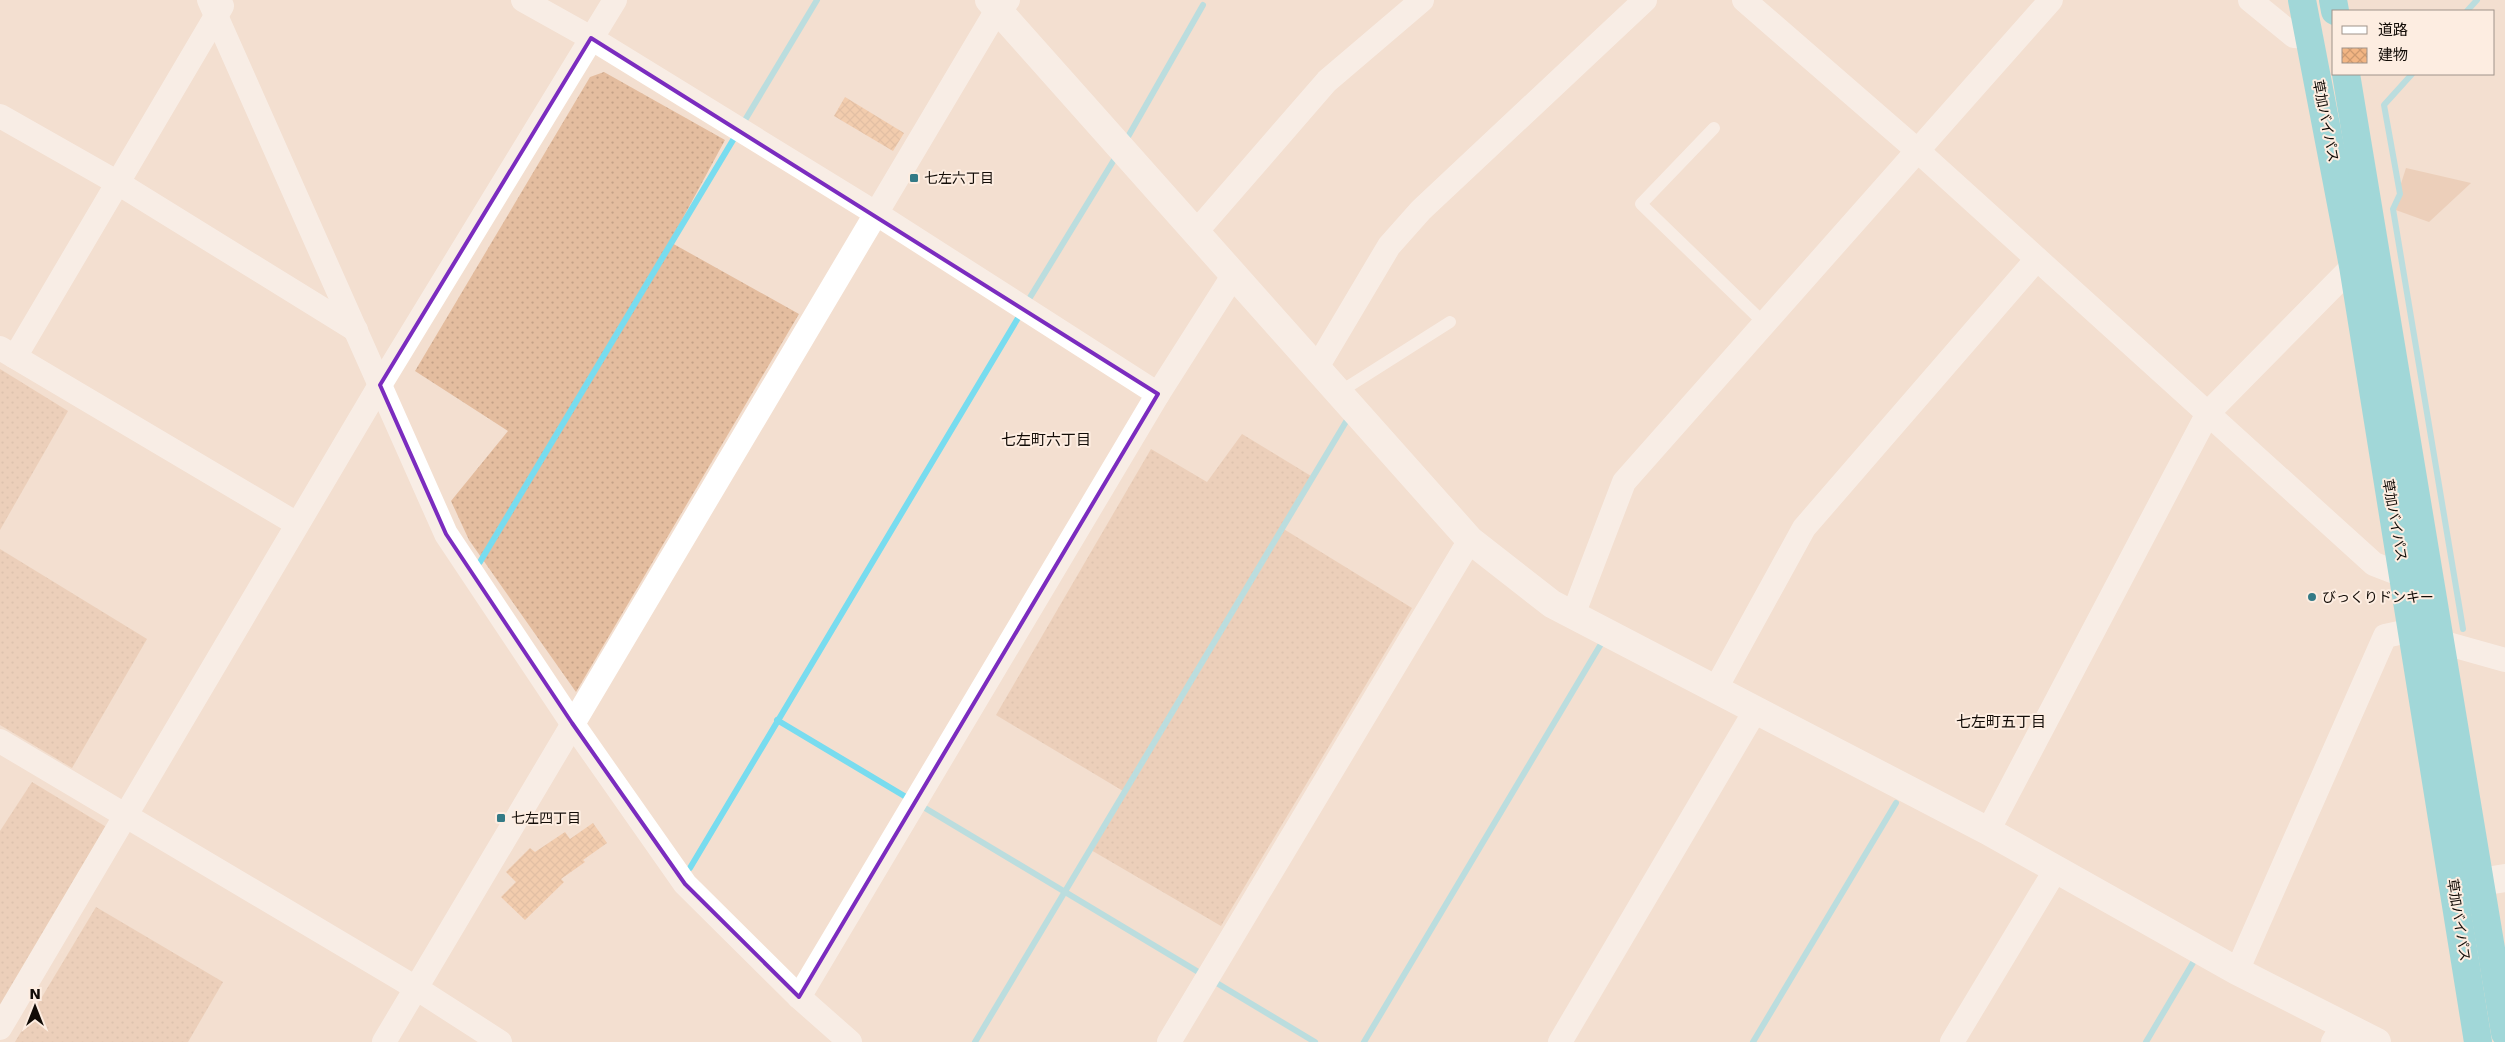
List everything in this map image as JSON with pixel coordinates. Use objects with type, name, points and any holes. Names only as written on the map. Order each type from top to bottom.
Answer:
[{"type":"highway","name":"草加バイパス","points":[[2302,0],[2353,266],[2478,1042]]},
{"type":"highway","name":"草加バイパス","points":[[2346,75],[2441,642],[2493,880],[2505,1033]]},
{"type":"street","points":[[523,0],[592,38],[877,214],[1158,394]]},
{"type":"street","points":[[0,1028],[380,384],[614,0]]},
{"type":"street","points":[[1195,233],[1327,81],[1422,0]]},
{"type":"street","points":[[1316,369],[1389,246],[1421,210],[1645,0]]},
{"type":"street","points":[[1744,0],[1918,151],[2374,564],[2404,576]]},
{"type":"street","points":[[1573,615],[1624,482],[2051,0]]},
{"type":"street","points":[[2250,0],[2294,36],[2310,37]]},
{"type":"street","points":[[384,1042],[572,723],[877,214],[998,3],[1195,233],[1470,540],[1552,604],[1988,831],[2237,971],[2338,1034],[2378,1042]]},
{"type":"street","points":[[217,5],[118,183],[8,353],[297,524]]},
{"type":"street","points":[[217,5],[356,330],[446,534],[572,723],[685,884],[799,997],[850,1042]]},
{"type":"street","points":[[0,116],[118,183],[356,330]]},
{"type":"street","points":[[1715,690],[1804,528],[2036,259]]},
{"type":"street","points":[[1988,831],[2208,413],[2353,266]]},
{"type":"street","points":[[799,997],[1158,394],[1233,276]]},
{"type":"street","points":[[1169,1042],[1470,540]]},
{"type":"street","points":[[2237,971],[2385,636],[2413,630]]},
{"type":"street","points":[[2441,642],[2505,660]]},
{"type":"street","points":[[1560,1042],[1755,711]]},
{"type":"street","points":[[0,741],[416,988],[500,1042]]},
{"type":"street","points":[[1952,1042],[2056,869]]},
{"type":"lane","points":[[1714,128],[1641,204],[1764,323]]},
{"type":"lane","points":[[1338,394],[1450,322]]},
{"type":"highlighted area","points":[[591,38],[1158,394],[799,997],[685,884],[572,723],[446,534],[380,385]]},
{"type":"shaded area","points":[[604,72],[725,140],[670,242],[799,314],[576,692],[469,540],[451,501],[508,431],[415,371],[590,77]]},
{"type":"shaded area","points":[[2406,168],[2471,183],[2429,222],[2393,209]]},
{"type":"shaded area","points":[[0,369],[68,411],[0,530]]},
{"type":"shaded area","points":[[1242,434],[1311,476],[1282,528],[1412,608],[1221,926],[1091,850],[1123,791],[996,715],[1151,449],[1207,482]]},
{"type":"shaded area","points":[[0,549],[147,639],[72,768],[0,725]]},
{"type":"shaded area","points":[[32,782],[108,828],[0,1011],[0,831]]},
{"type":"shaded area","points":[[96,907],[223,982],[188,1042],[15,1042]]},
{"type":"building","points":[[845,97],[904,133],[893,151],[834,116]]},
{"type":"building","points":[[593,823],[607,843],[561,879],[564,882],[525,920],[501,897],[516,882],[506,872],[530,848],[535,852],[565,832],[570,839]]},
{"type":"waterway","points":[[480,562],[817,0]]},
{"type":"waterway","points":[[2468,10],[2477,0]]},
{"type":"waterway","points":[[1125,142],[1203,5]]},
{"type":"waterway","points":[[2411,75],[2384,105],[2400,194],[2393,209],[2463,629]]},
{"type":"waterway","points":[[1026,304],[1117,155]]},
{"type":"waterway","points":[[690,868],[1021,313]]},
{"type":"waterway","points":[[975,1042],[1347,420]]},
{"type":"waterway","points":[[1364,1042],[1601,644]]},
{"type":"waterway","points":[[777,720],[911,800]]},
{"type":"waterway","points":[[1753,1042],[1896,803]]},
{"type":"waterway","points":[[920,805],[1315,1042]]},
{"type":"waterway","points":[[2146,1042],[2194,961]]},
{"type":"place","name":"七左六丁目","points":[[914,178]]},
{"type":"place","name":"びっくりドンキー","points":[[2312,597]]},
{"type":"place","name":"七左四丁目","points":[[501,818]]},
{"type":"district","name":"七左町六丁目","points":[[1046,440]]},
{"type":"district","name":"七左町五丁目","points":[[2001,722]]}]
